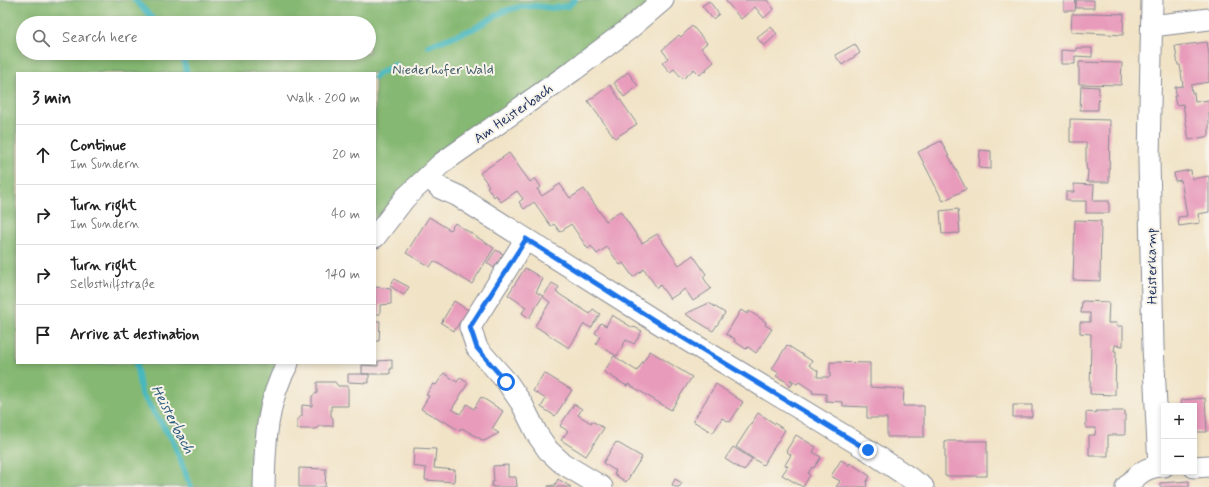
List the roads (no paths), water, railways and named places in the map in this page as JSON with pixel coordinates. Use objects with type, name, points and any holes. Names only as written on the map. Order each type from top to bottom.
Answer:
[{"type":"street","name":"Am Heisterbach","points":[[376,237],[405,198],[442,163],[599,52],[663,0]]},
{"type":"street","name":"Heisterkamp","points":[[1152,0],[1149,160],[1153,346],[1161,453]]},
{"type":"street","points":[[1152,26],[1209,19]]},
{"type":"street","points":[[428,176],[440,188],[458,196],[657,322],[868,450],[898,480],[923,487]]},
{"type":"street","points":[[526,239],[470,327],[477,348],[510,387],[522,404],[537,434],[548,450],[562,463],[602,487]]},
{"type":"street","points":[[264,487],[266,432],[269,413],[280,376],[287,364]]},
{"type":"street","name":"Heisterkamp","points":[[1126,487],[1148,468],[1161,466]]},
{"type":"street","points":[[1197,467],[1209,466]]},
{"type":"waterway","points":[[135,0],[150,16]]},
{"type":"waterway","name":"Heisterbach","points":[[428,46],[473,29],[504,11],[519,7],[536,6],[552,8],[568,6],[575,0]]},
{"type":"waterway","points":[[183,60],[186,72]]},
{"type":"waterway","name":"Heisterbach","points":[[376,76],[395,65]]},
{"type":"waterway","name":"Heisterbach","points":[[136,364],[141,393],[172,439],[191,487]]},
{"type":"park label","name":"Niederhofer Wald","points":[[443,69]]}]
